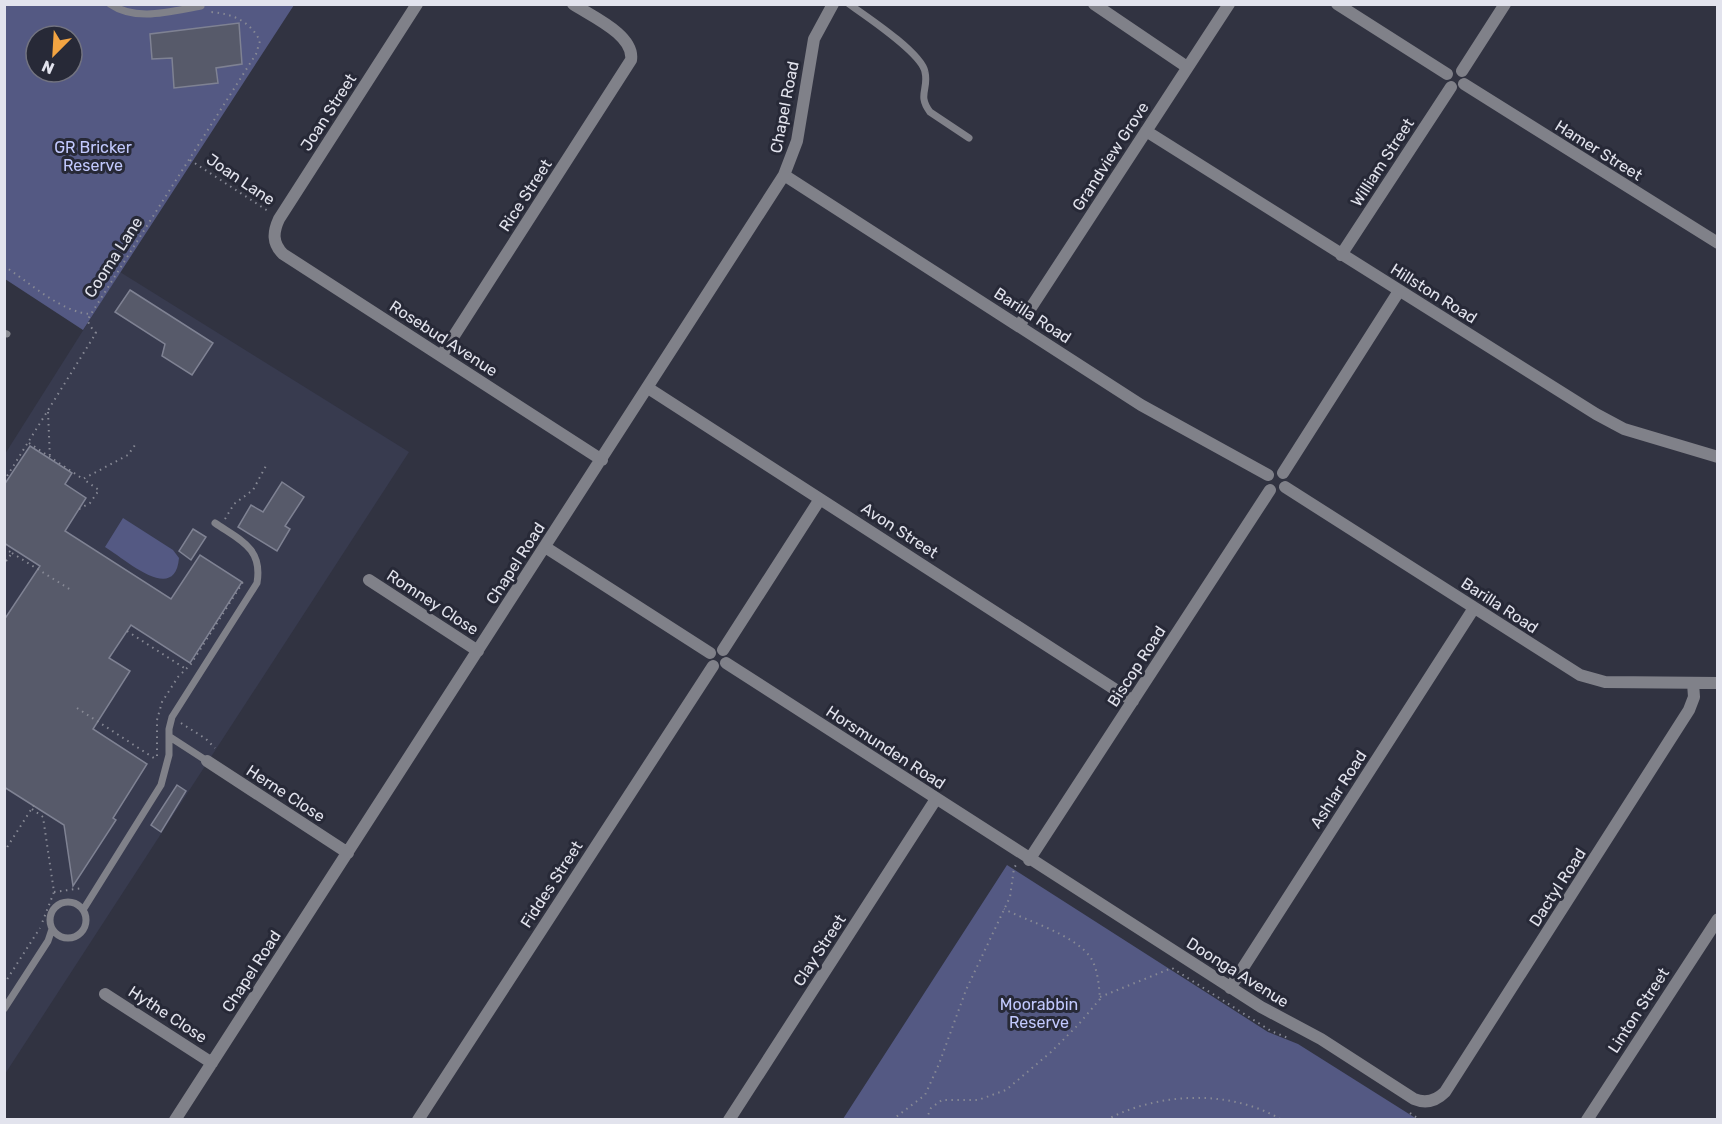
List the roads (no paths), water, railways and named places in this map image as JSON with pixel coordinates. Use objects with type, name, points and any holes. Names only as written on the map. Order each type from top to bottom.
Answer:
[{"type":"street","name":"Joan Street","points":[[274,239],[279,219],[417,4]]},
{"type":"street","points":[[573,4],[586,8]]},
{"type":"street","name":"Chapel Road","points":[[175,1119],[784,175],[797,141],[811,51],[820,27],[833,4]]},
{"type":"street","points":[[1094,4],[1187,68]]},
{"type":"street","name":"Grandview Grove","points":[[1019,326],[1229,4]]},
{"type":"street","points":[[1337,4],[1448,74]]},
{"type":"street","points":[[1463,78],[1455,69],[1448,74],[1447,83],[1450,87],[1459,88],[1505,4]]},
{"type":"street","name":"Rice Street","points":[[441,356],[628,65],[631,50],[622,36],[586,8]]},
{"type":"street","name":"Hamer Street","points":[[1463,78],[1718,243]]},
{"type":"street","name":"William Street","points":[[1341,255],[1450,87]]},
{"type":"street","name":"Hillston Road","points":[[1146,131],[1610,422],[1646,437],[1718,457]]},
{"type":"street","name":"Barilla Road","points":[[784,175],[1167,421],[1268,475]]},
{"type":"street","name":"Rosebud Avenue","points":[[274,239],[283,254],[602,460]]},
{"type":"street","points":[[1283,473],[1399,291]]},
{"type":"street","name":"Avon Street","points":[[648,388],[1133,701]]},
{"type":"street","points":[[1276,471],[1283,473],[1286,478],[1285,487],[1280,491],[1270,490],[1266,481],[1268,475],[1276,471]]},
{"type":"street","name":"Barilla Road","points":[[1285,487],[1588,678],[1605,682],[1718,683]]},
{"type":"street","name":"Biscop Road","points":[[1026,857],[1133,701],[1270,490]]},
{"type":"street","points":[[719,655],[820,499]]},
{"type":"street","name":"Horsmunden Road","points":[[545,547],[719,655],[1026,857]]},
{"type":"street","name":"Romney Close","points":[[369,580],[478,651]]},
{"type":"street","name":"Ashlar Road","points":[[1230,988],[1474,608]]},
{"type":"street","name":"Fiddes Street","points":[[418,1119],[713,666],[721,666],[719,655]]},
{"type":"street","name":"Dactyl Road","points":[[1433,1101],[1445,1092],[1689,710],[1694,700],[1694,683]]},
{"type":"street","name":"Herne Close","points":[[207,761],[348,853]]},
{"type":"street","name":"Clay Street","points":[[729,1119],[936,799]]},
{"type":"street","name":"Doonga Avenue","points":[[1026,857],[1275,1016],[1321,1039],[1414,1099],[1433,1101]]},
{"type":"street","name":"Linton Street","points":[[1587,1119],[1717,920]]},
{"type":"street","name":"Hythe Close","points":[[105,994],[212,1063]]},
{"type":"lane","points":[[110,4],[117,9],[150,14],[201,6]]},
{"type":"lane","points":[[849,4],[916,57],[925,71],[923,93],[926,106],[930,112],[969,138]]},
{"type":"lane","points":[[83,910],[161,785],[169,756],[169,729],[172,717],[257,583],[258,562],[254,554],[242,541],[218,524]]},
{"type":"lane","points":[[170,738],[207,761]]},
{"type":"lane","points":[[4,1009],[48,941],[52,930],[49,917],[55,906],[73,902],[86,915],[86,925],[80,934],[68,938],[52,930]]},
{"type":"park label","name":"GR Bricker Reserve","points":[[93,156]]},
{"type":"park label","name":"Moorabbin Reserve","points":[[1039,1013]]}]
